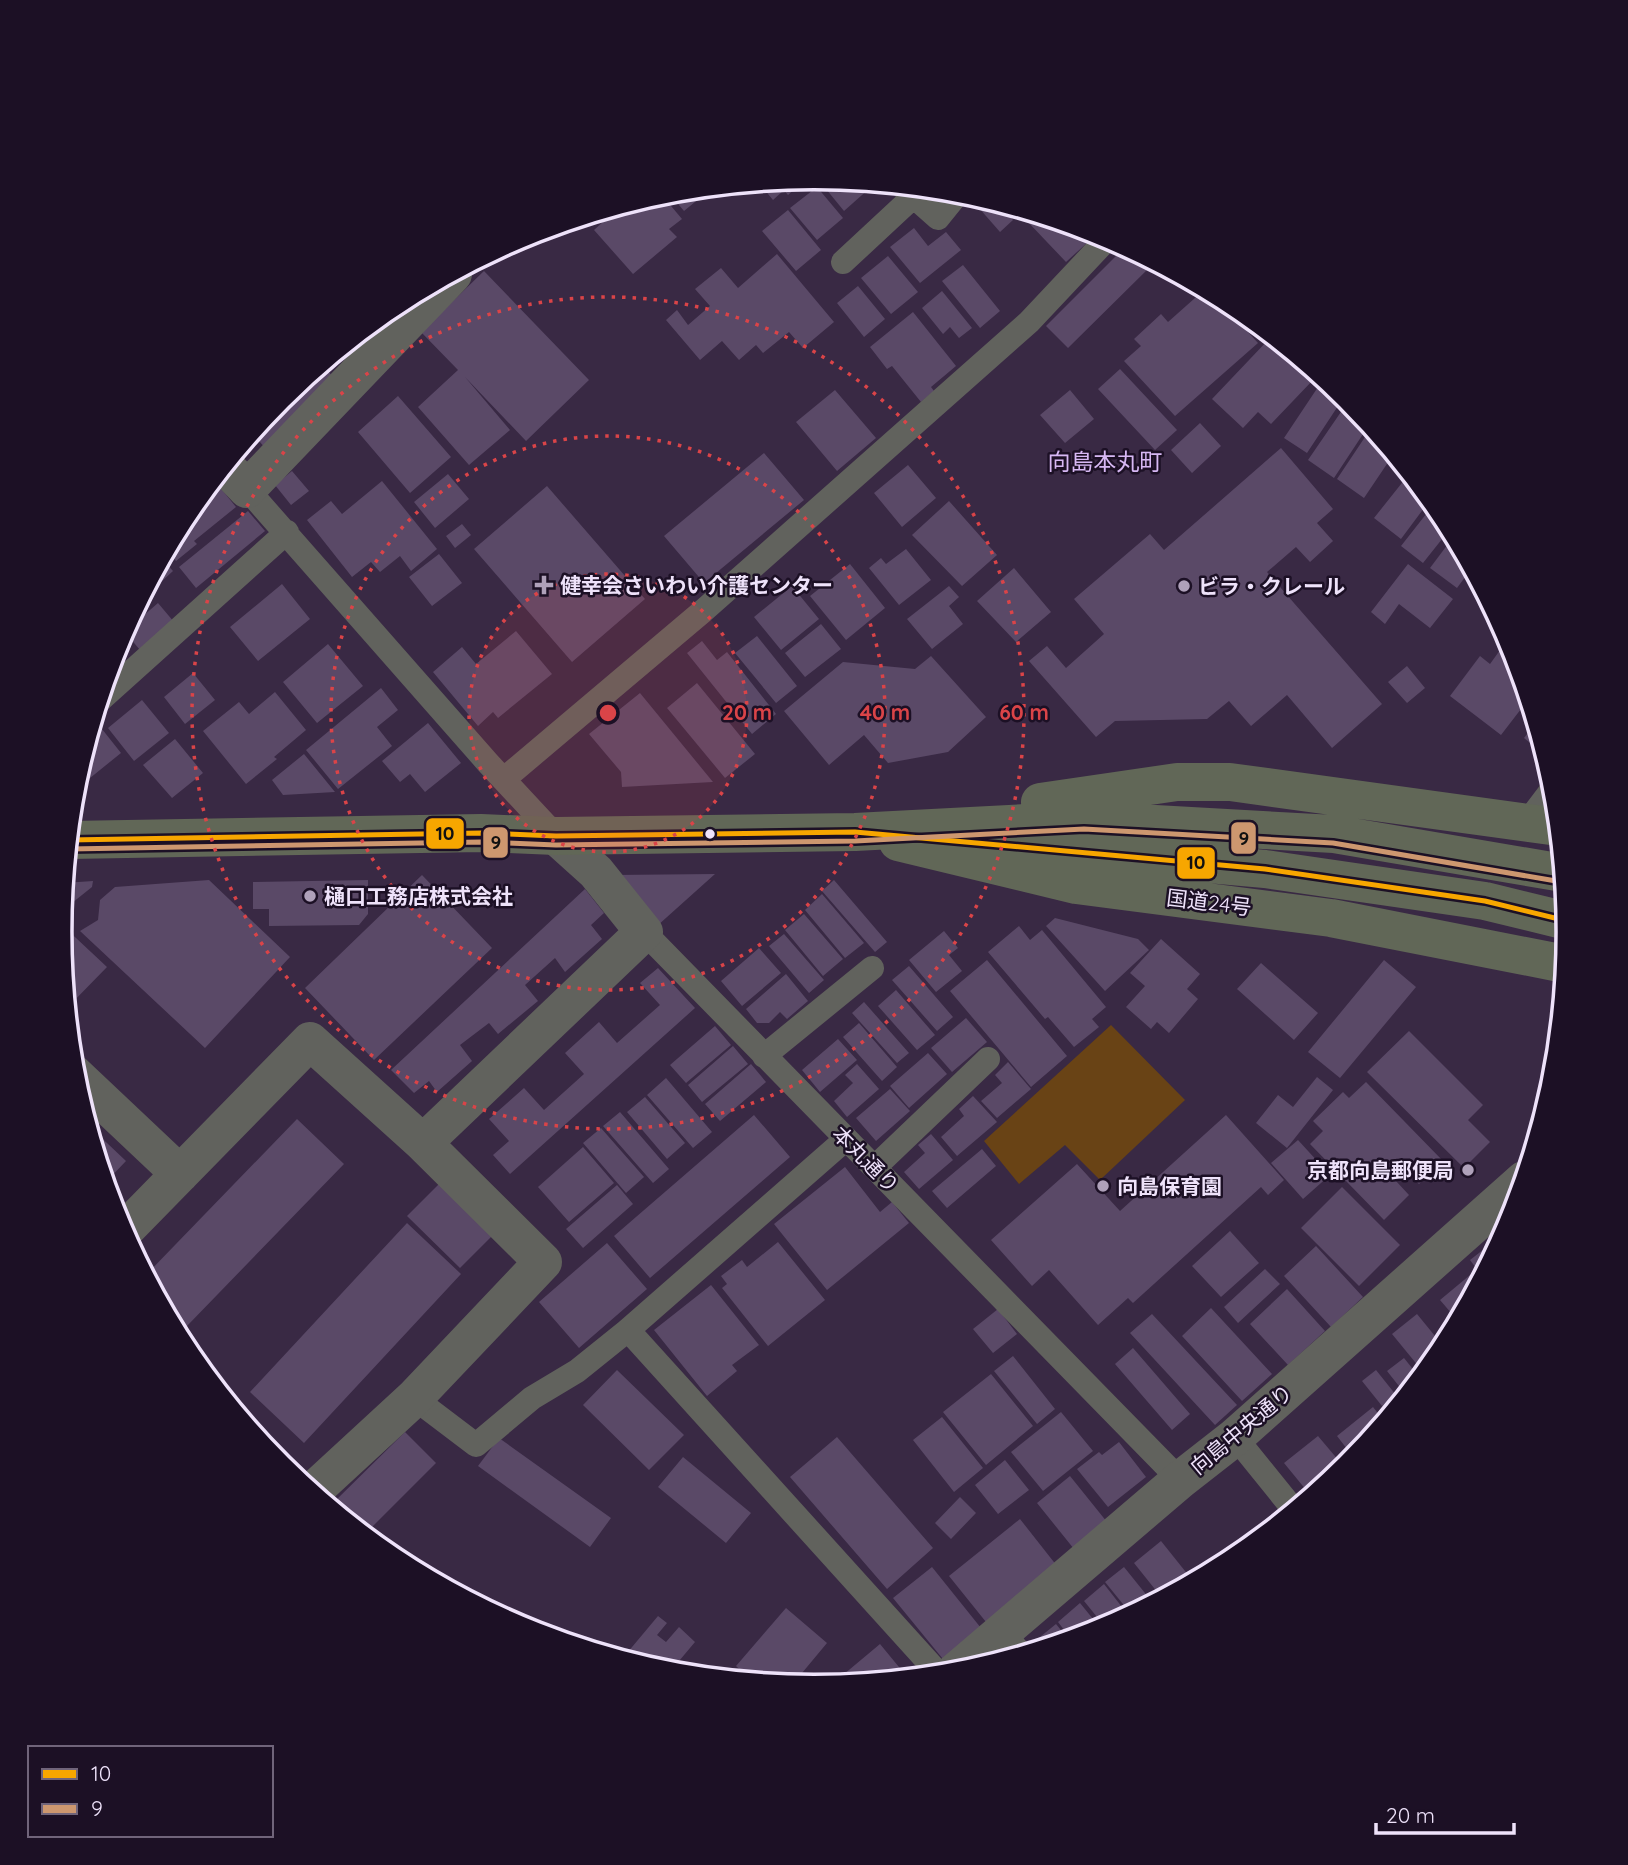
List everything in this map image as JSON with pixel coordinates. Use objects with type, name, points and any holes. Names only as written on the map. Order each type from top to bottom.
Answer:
[{"type":"highway","name":"国道24号","points":[[855,832],[1177,782],[1230,782],[1546,815]]},
{"type":"highway","name":"国道24号","points":[[78,839],[481,833],[556,836],[855,832],[1084,820],[1334,834],[1554,871]]},
{"type":"highway","name":"国道24号","points":[[855,832],[1265,869],[1485,901],[1556,918]]},
{"type":"highway","name":"国道24号","points":[[855,832],[1076,885],[1331,918],[1555,962]]},
{"type":"street","points":[[236,478],[423,302]]},
{"type":"street","name":"本丸通り","points":[[556,836],[596,872],[644,932]]},
{"type":"street","points":[[423,1143],[644,932]]},
{"type":"street","points":[[131,1224],[310,1041],[423,1143],[543,1262],[414,1398],[319,1485]]},
{"type":"street","points":[[88,1088],[180,1174]]},
{"type":"street","name":"向島中央通り","points":[[996,1651],[1012,1643],[1180,1480],[1235,1437],[1509,1194]]},
{"type":"lane","points":[[843,262],[904,196]]},
{"type":"lane","points":[[914,198],[938,218],[950,203]]},
{"type":"lane","points":[[504,779],[704,611],[1029,322],[1100,248]]},
{"type":"lane","points":[[236,478],[556,836]]},
{"type":"lane","points":[[113,688],[287,532]]},
{"type":"lane","name":"本丸通り","points":[[644,932],[1180,1480]]},
{"type":"lane","points":[[764,1056],[872,968]]},
{"type":"lane","points":[[876,1167],[988,1059]]},
{"type":"lane","points":[[414,1398],[476,1445],[532,1398],[577,1371],[628,1330],[846,1139]]},
{"type":"lane","points":[[628,1330],[931,1665]]},
{"type":"lane","points":[[1235,1437],[1288,1503]]},
{"type":"shaded area","points":[[1111,1025],[1185,1100],[1100,1180],[1065,1145],[1019,1184],[984,1141]]},
{"type":"building","points":[[813,190],[820,190],[843,218],[817,240],[790,208]]},
{"type":"building","points":[[783,191],[773,200],[766,192]]},
{"type":"building","points":[[827,191],[865,192],[844,211]]},
{"type":"building","points":[[697,200],[684,211],[678,204]]},
{"type":"building","points":[[670,205],[682,219],[669,229],[677,237],[633,274],[594,230],[603,222]]},
{"type":"building","points":[[788,210],[821,250],[796,271],[762,231]]},
{"type":"building","points":[[981,210],[1011,217],[1013,220],[1000,232]]},
{"type":"building","points":[[1029,223],[1087,243],[1066,262]]},
{"type":"building","points":[[914,228],[928,246],[946,232],[961,250],[920,283],[890,247]]},
{"type":"building","points":[[777,254],[834,322],[803,348],[789,332],[763,353],[756,345],[739,360],[722,341],[700,360],[666,320],[677,310],[688,325],[710,306],[695,289],[721,268],[738,288]]},
{"type":"building","points":[[1117,255],[1147,270],[1068,348],[1046,326]]},
{"type":"building","points":[[888,256],[918,292],[891,314],[861,278]]},
{"type":"building","points":[[963,265],[1000,311],[980,328],[942,281]]},
{"type":"building","points":[[484,271],[589,380],[526,441],[465,377],[510,430],[469,465],[418,407],[458,370],[421,332]]},
{"type":"building","points":[[858,286],[885,319],[864,337],[837,303]]},
{"type":"building","points":[[942,291],[972,328],[959,338],[950,327],[943,334],[922,308]]},
{"type":"building","points":[[1196,297],[1245,329],[1258,343],[1175,416],[1124,361],[1141,346],[1134,339],[1161,314],[1168,322]]},
{"type":"building","points":[[913,312],[956,366],[931,387],[934,391],[921,402],[892,366],[887,369],[870,347]]},
{"type":"building","points":[[1265,343],[1311,382],[1271,424],[1258,412],[1243,428],[1212,399]]},
{"type":"building","points":[[1120,369],[1177,430],[1155,450],[1098,389]]},
{"type":"building","points":[[328,371],[339,383],[267,450],[258,440]]},
{"type":"building","points":[[1318,388],[1338,407],[1307,453],[1284,438]]},
{"type":"building","points":[[835,390],[876,438],[837,471],[796,422]]},
{"type":"building","points":[[1070,390],[1094,419],[1065,443],[1040,415]]},
{"type":"building","points":[[398,396],[451,457],[410,493],[358,432]]},
{"type":"building","points":[[1342,411],[1363,434],[1334,478],[1308,460]]},
{"type":"building","points":[[1200,423],[1221,446],[1192,473],[1171,450]]},
{"type":"building","points":[[1366,436],[1388,463],[1364,498],[1337,479]]},
{"type":"building","name":"ビラ・クレール","points":[[1281,448],[1333,509],[1317,523],[1333,541],[1310,562],[1296,547],[1267,572],[1382,704],[1332,748],[1287,695],[1251,726],[1229,701],[1207,719],[1115,721],[1096,737],[1029,661],[1047,646],[1066,668],[1104,634],[1074,599],[1150,534],[1164,550]]},
{"type":"building","points":[[764,453],[804,500],[704,583],[664,536]]},
{"type":"building","points":[[908,465],[936,498],[902,527],[874,493]]},
{"type":"building","points":[[292,471],[309,491],[291,505],[275,485]]},
{"type":"building","points":[[448,474],[469,499],[435,528],[414,502]]},
{"type":"building","points":[[382,481],[437,549],[411,571],[400,556],[380,572],[371,562],[352,577],[307,520],[331,501],[342,514]]},
{"type":"building","points":[[1403,481],[1423,509],[1401,539],[1374,518]]},
{"type":"building","points":[[547,486],[645,599],[572,662],[474,549]]},
{"type":"building","points":[[220,488],[236,507],[194,541],[197,544],[176,561],[173,558]]},
{"type":"building","points":[[949,501],[997,555],[962,586],[912,535]]},
{"type":"building","points":[[248,511],[265,531],[196,588],[179,567]]},
{"type":"building","points":[[1426,514],[1443,538],[1423,563],[1401,546]]},
{"type":"building","points":[[462,524],[471,535],[455,548],[446,536]]},
{"type":"building","points":[[1447,545],[1465,577],[1457,588],[1430,568]]},
{"type":"building","points":[[906,549],[931,580],[899,605],[869,568],[881,558],[886,564]]},
{"type":"building","points":[[439,554],[462,583],[432,606],[409,577]]},
{"type":"building","points":[[850,564],[885,608],[846,640],[810,596]]},
{"type":"building","points":[[1408,564],[1453,599],[1430,628],[1399,604],[1385,624],[1371,612]]},
{"type":"building","points":[[168,566],[173,571],[160,582]]},
{"type":"building","points":[[1014,568],[1051,612],[1016,642],[977,601]]},
{"type":"building","points":[[282,584],[310,619],[258,661],[230,627]]},
{"type":"building","points":[[792,586],[819,619],[781,650],[754,617]]},
{"type":"building","points":[[949,586],[959,597],[949,606],[963,624],[932,649],[907,619]]},
{"type":"building","points":[[158,603],[174,622],[140,650],[132,640],[143,616]]},
{"type":"building","points":[[821,624],[841,649],[805,677],[785,653]]},
{"type":"building","points":[[516,631],[552,674],[498,718],[493,712],[478,726],[433,672],[462,647],[476,664]]},
{"type":"building","points":[[757,636],[797,686],[776,703],[735,653]]},
{"type":"building","points":[[702,641],[717,660],[727,652],[776,714],[752,734],[687,653]]},
{"type":"building","points":[[328,644],[363,686],[317,723],[283,682]]},
{"type":"building","points":[[1501,649],[1521,709],[1501,735],[1450,696],[1480,656],[1490,664]]},
{"type":"building","points":[[931,656],[986,717],[948,752],[888,763],[864,735],[829,765],[784,711],[843,662],[915,669]]},
{"type":"building","points":[[1407,666],[1425,688],[1407,703],[1388,682]]},
{"type":"building","points":[[193,673],[215,700],[185,724],[164,697]]},
{"type":"building","points":[[697,683],[755,754],[725,778],[667,708]]},
{"type":"building","points":[[381,688],[398,710],[377,727],[392,746],[338,789],[306,750]]},
{"type":"building","points":[[275,692],[306,730],[274,757],[277,759],[246,784],[203,731],[239,702],[249,714]]},
{"type":"building","points":[[640,693],[713,782],[622,787],[621,772],[589,734]]},
{"type":"building","points":[[142,700],[169,733],[134,761],[108,728]]},
{"type":"building","points":[[428,723],[461,763],[425,792],[410,774],[400,782],[382,761]]},
{"type":"building","points":[[101,728],[121,753],[88,780]]},
{"type":"building","points":[[1529,732],[1532,744],[1524,738]]},
{"type":"building","points":[[175,739],[203,773],[172,798],[143,765]]},
{"type":"building","points":[[304,754],[335,792],[283,795],[272,780]]},
{"type":"building","points":[[715,874],[657,926],[612,875]]},
{"type":"building","points":[[422,875],[492,948],[374,1060],[305,988]]},
{"type":"building","points":[[209,880],[290,957],[205,1048],[80,931],[98,920],[100,900],[115,887]]},
{"type":"building","name":"樋口工務店株式会社","points":[[368,880],[368,914],[359,925],[269,926],[269,909],[253,909],[253,882]]},
{"type":"building","points":[[834,880],[887,942],[875,952],[822,891]]},
{"type":"building","points":[[93,881],[92,887],[73,903],[73,884]]},
{"type":"building","points":[[585,889],[604,913],[591,925],[602,939],[565,972],[555,958],[525,985],[538,1001],[498,1034],[489,1023],[460,1045],[472,1061],[437,1092],[429,1081],[414,1093],[391,1070]]},
{"type":"building","points":[[822,894],[864,943],[845,958],[805,910]]},
{"type":"building","points":[[804,914],[843,959],[823,976],[785,930]]},
{"type":"building","points":[[1055,918],[1138,939],[1149,950],[1105,991],[1046,926]]},
{"type":"building","points":[[1019,926],[1030,940],[1042,930],[1106,1007],[1092,1019],[1099,1027],[1074,1047],[1048,1017],[1045,1019],[988,952]]},
{"type":"building","points":[[944,931],[958,948],[949,955],[962,971],[936,992],[909,960]]},
{"type":"building","points":[[72,934],[107,967],[75,1000]]},
{"type":"building","points":[[784,934],[824,980],[809,993],[769,946]]},
{"type":"building","points":[[1161,939],[1200,974],[1187,989],[1198,999],[1169,1033],[1157,1022],[1151,1029],[1126,1007],[1145,986],[1130,973]]},
{"type":"building","points":[[759,948],[781,973],[742,1006],[721,981]]},
{"type":"building","points":[[987,960],[1067,1056],[1031,1087],[950,991]]},
{"type":"building","points":[[1384,960],[1416,987],[1340,1078],[1308,1052]]},
{"type":"building","points":[[1261,963],[1318,1013],[1294,1040],[1237,989]]},
{"type":"building","points":[[909,966],[953,1017],[937,1031],[892,980]]},
{"type":"building","points":[[658,968],[695,1008],[510,1174],[493,1155],[509,1141],[489,1119],[524,1088],[544,1110],[584,1074],[565,1053],[599,1022],[617,1043],[660,1005],[640,983]]},
{"type":"building","points":[[786,974],[808,1001],[787,1019],[780,1012],[769,1023],[757,1023],[746,1009]]},
{"type":"building","points":[[896,990],[935,1035],[917,1050],[878,1006]]},
{"type":"building","points":[[864,1002],[909,1053],[897,1063],[852,1013]]},
{"type":"building","points":[[966,1018],[987,1042],[952,1072],[931,1048]]},
{"type":"building","points":[[859,1023],[897,1067],[882,1081],[843,1037]]},
{"type":"building","points":[[715,1026],[731,1045],[686,1083],[670,1065]]},
{"type":"building","points":[[1409,1031],[1483,1105],[1468,1120],[1490,1142],[1464,1168],[1367,1072]]},
{"type":"building","points":[[838,1039],[857,1060],[820,1092],[802,1070]]},
{"type":"building","points":[[733,1046],[748,1064],[702,1102],[688,1085]]},
{"type":"building","points":[[928,1053],[947,1074],[909,1108],[890,1086]]},
{"type":"building","points":[[1008,1062],[1031,1089],[997,1118],[981,1101],[1002,1083],[995,1075]]},
{"type":"building","points":[[751,1064],[766,1082],[720,1121],[705,1104]]},
{"type":"building","points":[[857,1064],[879,1089],[847,1117],[834,1101],[853,1083],[845,1075]]},
{"type":"building","points":[[1317,1077],[1333,1090],[1287,1148],[1256,1123],[1278,1095],[1293,1107]]},
{"type":"building","points":[[666,1078],[712,1132],[693,1148],[647,1095]]},
{"type":"building","points":[[1366,1082],[1443,1161],[1419,1184],[1406,1171],[1396,1181],[1409,1195],[1384,1220],[1310,1144],[1323,1131],[1313,1121],[1343,1092],[1349,1098]]},
{"type":"building","points":[[890,1089],[910,1111],[876,1141],[856,1118]]},
{"type":"building","points":[[973,1096],[997,1122],[957,1156],[941,1137],[964,1116],[959,1109]]},
{"type":"building","points":[[645,1097],[685,1143],[667,1159],[627,1112]]},
{"type":"building","points":[[620,1112],[669,1169],[653,1183],[603,1126]]},
{"type":"building","points":[[754,1115],[790,1157],[650,1278],[614,1236]]},
{"type":"building","points":[[1226,1115],[1284,1180],[1268,1195],[1261,1187],[1133,1303],[1128,1298],[1098,1325],[1049,1270],[1032,1286],[991,1240],[1077,1164],[1120,1211]]},
{"type":"building","points":[[297,1119],[344,1164],[186,1327],[152,1269]]},
{"type":"building","points":[[601,1128],[644,1177],[626,1193],[583,1143]]},
{"type":"building","points":[[931,1134],[953,1160],[919,1189],[904,1172],[925,1153],[918,1145]]},
{"type":"building","points":[[101,1137],[126,1161],[113,1175]]},
{"type":"building","points":[[1298,1140],[1330,1175],[1303,1199],[1271,1163]]},
{"type":"building","points":[[583,1147],[614,1183],[569,1222],[538,1187]]},
{"type":"building","points":[[982,1149],[996,1166],[947,1208],[932,1191]]},
{"type":"building","points":[[845,1167],[880,1212],[892,1202],[909,1223],[827,1290],[774,1224]]},
{"type":"building","points":[[439,1184],[492,1236],[460,1268],[407,1216]]},
{"type":"building","points":[[617,1185],[633,1204],[583,1248],[566,1229]]},
{"type":"building","points":[[1342,1187],[1400,1245],[1359,1286],[1301,1228]]},
{"type":"building","points":[[407,1223],[461,1274],[304,1443],[250,1392]]},
{"type":"building","points":[[1230,1231],[1259,1263],[1221,1297],[1192,1266]]},
{"type":"building","points":[[778,1242],[825,1300],[768,1346],[722,1288],[727,1284],[721,1276],[742,1260],[747,1267]]},
{"type":"building","points":[[607,1243],[647,1289],[579,1348],[539,1302]]},
{"type":"building","points":[[1316,1246],[1363,1297],[1331,1327],[1284,1276]]},
{"type":"building","points":[[1486,1247],[1476,1268],[1470,1260]]},
{"type":"building","points":[[1265,1269],[1280,1284],[1238,1323],[1224,1307]]},
{"type":"building","points":[[1470,1275],[1471,1277],[1451,1313],[1440,1300]]},
{"type":"building","points":[[711,1285],[759,1345],[732,1365],[737,1371],[707,1396],[654,1330]]},
{"type":"building","points":[[1287,1289],[1325,1331],[1288,1365],[1250,1324]]},
{"type":"building","points":[[1211,1308],[1272,1374],[1242,1401],[1182,1336]]},
{"type":"building","points":[[998,1309],[1017,1334],[993,1353],[973,1329]]},
{"type":"building","points":[[1152,1314],[1237,1405],[1215,1425],[1130,1333]]},
{"type":"building","points":[[1417,1314],[1436,1337],[1417,1364],[1392,1334]]},
{"type":"building","points":[[1133,1348],[1190,1414],[1172,1430],[1115,1364]]},
{"type":"building","points":[[1013,1356],[1055,1409],[1037,1424],[994,1371]]},
{"type":"building","points":[[1404,1358],[1413,1370],[1400,1388],[1387,1371]]},
{"type":"building","points":[[617,1370],[684,1435],[649,1470],[583,1405]]},
{"type":"building","points":[[1376,1370],[1395,1394],[1382,1406],[1362,1381]]},
{"type":"building","points":[[991,1374],[1033,1426],[986,1465],[943,1412]]},
{"type":"building","points":[[1373,1407],[1379,1414],[1347,1449],[1337,1436]]},
{"type":"building","points":[[1061,1412],[1093,1451],[1043,1491],[1011,1452]]},
{"type":"building","points":[[942,1417],[983,1468],[954,1492],[913,1440]]},
{"type":"building","points":[[405,1432],[436,1463],[371,1528],[336,1500]]},
{"type":"building","points":[[1318,1436],[1337,1459],[1305,1489],[1284,1463]]},
{"type":"building","points":[[837,1437],[933,1548],[887,1589],[790,1477]]},
{"type":"building","points":[[499,1438],[611,1518],[590,1547],[478,1466]]},
{"type":"building","points":[[1119,1442],[1146,1477],[1108,1507],[1077,1469],[1099,1452],[1102,1455]]},
{"type":"building","points":[[683,1457],[751,1513],[726,1543],[658,1487]]},
{"type":"building","points":[[1005,1460],[1029,1490],[998,1514],[975,1485]]},
{"type":"building","points":[[1070,1476],[1107,1522],[1074,1549],[1037,1503]]},
{"type":"building","points":[[960,1497],[976,1513],[951,1539],[935,1523]]},
{"type":"building","points":[[1020,1519],[1057,1566],[986,1622],[949,1576]]},
{"type":"building","points":[[1161,1541],[1187,1574],[1156,1591],[1134,1563]]},
{"type":"building","points":[[932,1567],[985,1633],[946,1662],[893,1598]]},
{"type":"building","points":[[1124,1567],[1147,1595],[1124,1606],[1105,1582]]},
{"type":"building","points":[[1104,1584],[1122,1607],[1098,1618],[1084,1601]]},
{"type":"building","points":[[1080,1603],[1094,1620],[1065,1631],[1058,1622]]},
{"type":"building","points":[[786,1608],[827,1643],[801,1674],[741,1670],[736,1666]]},
{"type":"building","points":[[658,1616],[667,1623],[657,1635],[666,1642],[679,1627],[695,1642],[679,1662],[629,1651]]},
{"type":"building","points":[[1056,1624],[1062,1632],[1053,1635],[1036,1640]]},
{"type":"building","points":[[880,1644],[901,1669],[863,1673],[844,1674]]},
{"type":"transit line","name":"9","points":[[77,849],[481,842],[556,845],[855,841],[1084,829],[1333,843],[1555,881]]},
{"type":"transit line","name":"10","points":[[78,840],[481,833],[556,836],[855,832],[1265,869],[1485,901],[1556,918]]},
{"type":"place","name":"健幸会さいわい介護センター","points":[[544,585]]},
{"type":"place","name":"ビラ・クレール","points":[[1184,586]]},
{"type":"place","name":"樋口工務店株式会社","points":[[310,896]]},
{"type":"place","name":"京都向島郵便局","points":[[1468,1170]]},
{"type":"place","name":"向島保育園","points":[[1103,1186]]},
{"type":"district","name":"向島本丸町","points":[[1105,461]]}]
